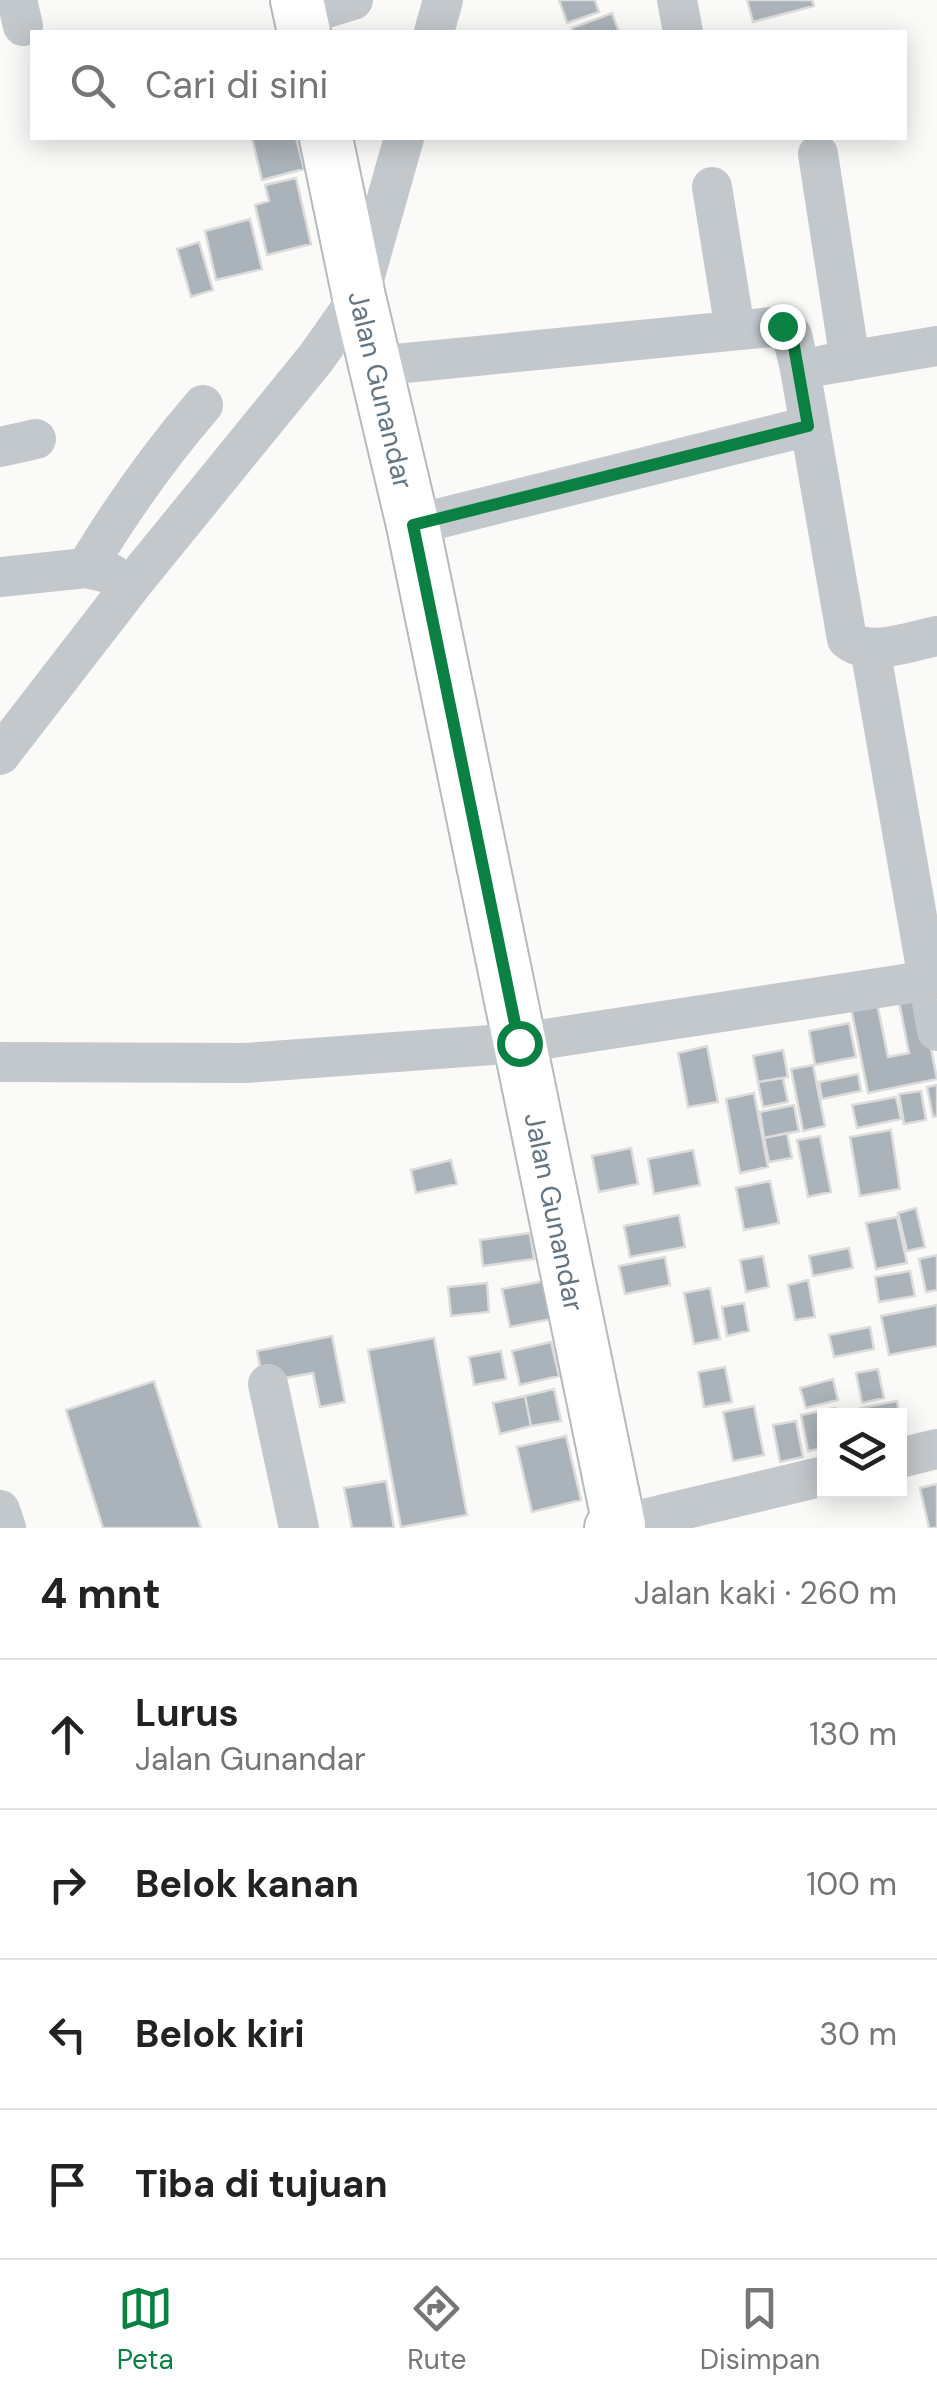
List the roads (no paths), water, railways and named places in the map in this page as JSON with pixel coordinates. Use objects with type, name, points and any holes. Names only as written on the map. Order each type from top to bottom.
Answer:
[{"type":"main road","name":"Jalan Gunandar","points":[[326,140],[413,525],[616,1527]]},
{"type":"street","points":[[301,16],[353,0]]},
{"type":"street","points":[[435,30],[443,0]]},
{"type":"street","points":[[676,0],[682,30]]},
{"type":"street","points":[[0,754],[316,358],[359,297],[403,140]]},
{"type":"street","points":[[818,154],[850,361]]},
{"type":"street","points":[[712,187],[734,330]]},
{"type":"street","points":[[375,366],[782,326],[792,335],[800,369],[846,639],[855,646],[870,648],[937,636]]},
{"type":"street","points":[[800,369],[937,346]]},
{"type":"street","points":[[86,568],[124,504],[204,405]]},
{"type":"street","points":[[413,525],[808,426]]},
{"type":"street","points":[[0,577],[86,568],[136,579]]},
{"type":"street","points":[[870,648],[933,980],[937,1031]]},
{"type":"street","points":[[0,1062],[245,1063],[519,1043],[933,980]]},
{"type":"street","points":[[268,1384],[299,1528]]},
{"type":"street","points":[[907,1456],[937,1448]]},
{"type":"street","points":[[616,1527],[817,1478]]},
{"type":"street","points":[[0,1510],[6,1528]]}]
